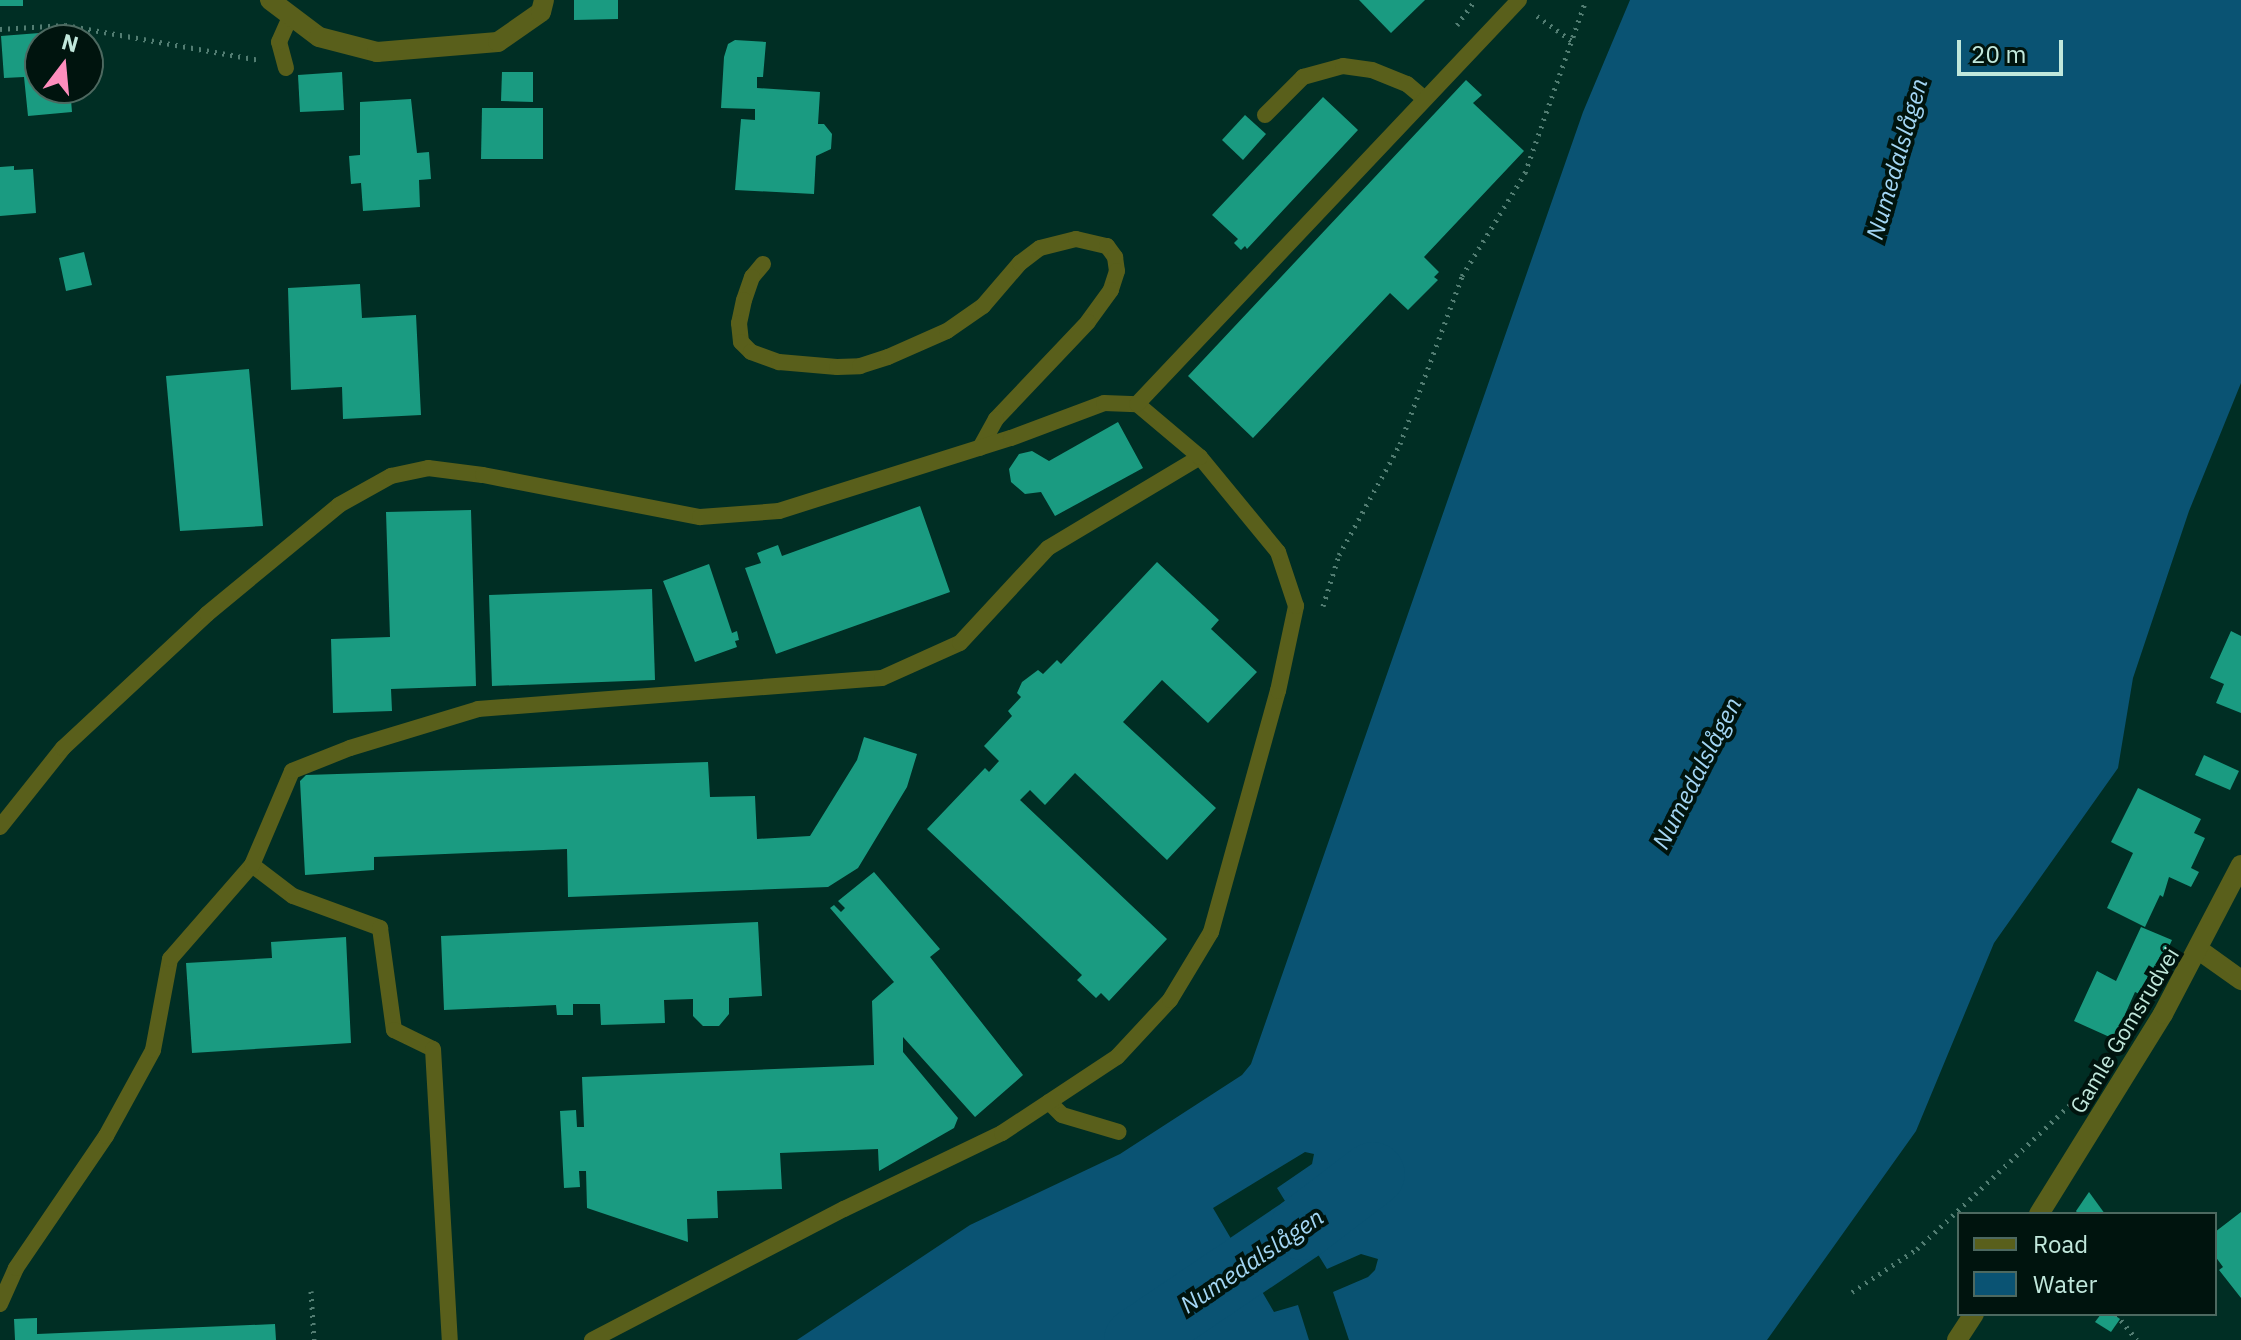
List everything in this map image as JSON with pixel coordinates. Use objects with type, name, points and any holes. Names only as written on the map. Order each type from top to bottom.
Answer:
[{"type":"street","points":[[270,0],[319,37],[377,52],[498,42],[542,6]]},
{"type":"street","name":"Gamle Gomsrudvei","points":[[2040,1212],[2199,950],[2241,865]]},
{"type":"street","points":[[2199,950],[2241,980]]},
{"type":"street","points":[[1957,1340],[1973,1316]]},
{"type":"lane","points":[[1137,404],[1518,1]]},
{"type":"lane","points":[[286,68],[279,42],[290,17]]},
{"type":"lane","points":[[1265,115],[1303,77],[1343,66],[1372,70],[1407,84],[1425,99]]},
{"type":"lane","points":[[763,264],[752,277],[744,300],[739,323],[741,342],[751,352],[779,362],[811,367],[860,366],[934,339],[961,323],[1040,248],[1076,239],[1107,246],[1115,257],[1117,271],[1111,290],[1088,322],[996,419],[980,448]]},
{"type":"lane","points":[[0,827],[63,748],[207,614],[339,505],[391,476],[428,468],[483,475],[700,517],[779,511],[980,448],[1104,403],[1137,404],[1200,457],[1278,552],[1296,606],[1278,691],[1211,932],[1170,1000],[1117,1057],[1002,1133],[844,1209],[592,1340]]},
{"type":"lane","points":[[0,1304],[16,1268],[106,1136],[153,1050],[170,959],[252,865],[292,771],[350,748],[478,709],[882,678],[960,643],[1048,548],[1200,457]]},
{"type":"lane","points":[[252,865],[293,896],[380,928],[394,1030],[433,1049],[450,1340]]},
{"type":"lane","points":[[1049,1102],[1062,1115],[1119,1132]]},
{"type":"path","points":[[1463,12],[1475,0]]},
{"type":"path","points":[[1321,613],[1339,555],[1400,444],[1462,276],[1525,173],[1585,0]]},
{"type":"path","points":[[1518,1],[1572,41]]},
{"type":"path","points":[[0,29],[65,25],[262,60],[279,42]]},
{"type":"path","points":[[1852,1292],[1917,1249],[2078,1099],[2100,1095],[2112,1098]]},
{"type":"path","points":[[311,1291],[314,1340]]},
{"type":"path","points":[[2118,1316],[2137,1340]]},
{"type":"water","points":[[1630,0],[2241,0],[2241,383],[2189,511],[2133,678],[2118,768],[1994,943],[1916,1131],[1767,1340],[1349,1340],[1333,1292],[1368,1277],[1375,1270],[1378,1259],[1361,1254],[1327,1269],[1277,1188],[1312,1164],[1314,1154],[1305,1152],[1213,1208],[1274,1312],[1298,1305],[1309,1340],[797,1340],[970,1225],[1120,1154],[1242,1075],[1251,1064],[1583,112]]},
{"type":"building","points":[[0,0],[23,0],[23,6],[0,6]]},
{"type":"building","points":[[574,0],[618,0],[618,19],[574,20]]},
{"type":"building","points":[[1359,0],[1425,0],[1391,33]]},
{"type":"building","points":[[24,34],[24,77],[4,78],[1,36]]},
{"type":"building","points":[[735,40],[766,42],[763,77],[757,77],[757,88],[820,92],[818,124],[824,124],[832,134],[831,149],[816,156],[814,194],[735,190],[741,119],[755,120],[755,109],[721,108],[724,57],[728,44]]},
{"type":"building","points":[[342,72],[344,110],[300,112],[298,75]]},
{"type":"building","points":[[502,72],[533,72],[533,102],[501,101]]},
{"type":"building","points":[[1466,80],[1482,95],[1473,103],[1524,151],[1424,257],[1439,272],[1434,277],[1438,280],[1408,310],[1390,293],[1253,438],[1188,376]]},
{"type":"building","points":[[1323,97],[1358,130],[1247,249],[1245,246],[1241,250],[1234,243],[1238,239],[1212,215]]},
{"type":"building","points":[[411,99],[417,153],[429,152],[431,179],[419,180],[420,207],[363,211],[361,183],[351,184],[349,156],[360,155],[360,102]]},
{"type":"building","points":[[27,104],[71,104],[72,112],[28,116]]},
{"type":"building","points":[[482,108],[543,108],[543,159],[481,159]]},
{"type":"building","points":[[1245,115],[1266,134],[1243,160],[1222,140]]},
{"type":"building","points":[[14,166],[14,170],[33,169],[36,213],[0,216],[0,167]]},
{"type":"building","points":[[84,252],[92,285],[66,291],[59,258]]},
{"type":"building","points":[[360,284],[362,318],[416,315],[421,415],[343,419],[342,387],[291,390],[288,288]]},
{"type":"building","points":[[249,369],[263,526],[180,531],[166,376]]},
{"type":"building","points":[[1118,422],[1143,468],[1055,516],[1041,492],[1025,494],[1011,482],[1009,469],[1019,454],[1032,451],[1049,461]]},
{"type":"building","points":[[920,506],[950,592],[776,654],[745,568],[761,563],[757,553],[778,545],[782,556]]},
{"type":"building","points":[[471,510],[476,686],[391,689],[392,711],[333,713],[331,639],[390,637],[386,512]]},
{"type":"building","points":[[1157,562],[1219,620],[1211,629],[1257,672],[1208,723],[1162,680],[1123,722],[1216,808],[1167,860],[1075,773],[1045,805],[1030,790],[1020,800],[1167,939],[1109,1001],[1101,993],[1096,998],[1077,980],[1082,975],[927,829],[985,768],[989,772],[999,761],[984,746],[1012,716],[1008,711],[1021,697],[1017,693],[1022,682],[1038,670],[1043,674],[1057,660],[1061,664]]},
{"type":"building","points":[[709,564],[732,633],[737,631],[739,640],[735,641],[737,647],[695,662],[663,581]]},
{"type":"building","points":[[652,589],[655,680],[492,686],[489,595]]},
{"type":"building","points":[[2231,631],[2241,636],[2241,713],[2216,703],[2224,684],[2210,678]]},
{"type":"building","points":[[864,737],[917,754],[907,787],[858,868],[828,887],[568,897],[567,849],[374,857],[374,870],[305,875],[300,781],[306,775],[708,762],[710,797],[755,796],[757,839],[810,836],[857,760]]},
{"type":"building","points":[[2204,755],[2239,771],[2230,790],[2195,775]]},
{"type":"building","points":[[2138,788],[2201,819],[2194,833],[2205,838],[2191,868],[2199,872],[2191,887],[2169,877],[2163,897],[2160,895],[2145,927],[2107,908],[2133,853],[2111,842]]},
{"type":"building","points":[[874,872],[940,949],[930,957],[1023,1075],[975,1117],[903,1037],[903,1052],[958,1118],[954,1128],[879,1171],[878,1149],[780,1153],[782,1189],[717,1191],[718,1218],[687,1219],[688,1242],[587,1208],[586,1171],[579,1171],[580,1187],[564,1188],[560,1111],[576,1110],[577,1127],[584,1127],[582,1077],[874,1065],[872,1001],[894,982],[830,908],[834,905],[841,912],[845,908],[838,901]]},
{"type":"building","points":[[758,922],[762,996],[729,998],[729,1014],[719,1026],[703,1026],[693,1016],[693,999],[664,1000],[665,1023],[601,1025],[600,1004],[573,1004],[573,1015],[557,1015],[556,1005],[444,1010],[441,936]]},
{"type":"building","points":[[2141,927],[2172,940],[2146,997],[2135,992],[2114,1039],[2074,1021],[2097,971],[2116,981]]},
{"type":"building","points":[[346,937],[351,1043],[192,1053],[186,963],[272,958],[271,942]]},
{"type":"building","points":[[2089,1192],[2104,1212],[2077,1212]]},
{"type":"building","points":[[2241,1212],[2241,1298],[2219,1270],[2223,1267],[2217,1259],[2217,1230]]},
{"type":"building","points":[[2100,1316],[2120,1319],[2111,1332],[2095,1322]]},
{"type":"building","points":[[37,1318],[37,1334],[275,1324],[276,1340],[15,1340],[14,1319]]},
{"type":"waterway","name":"Numedalslågen","points":[[1136,1340],[1302,1228],[1373,1174]]}]
